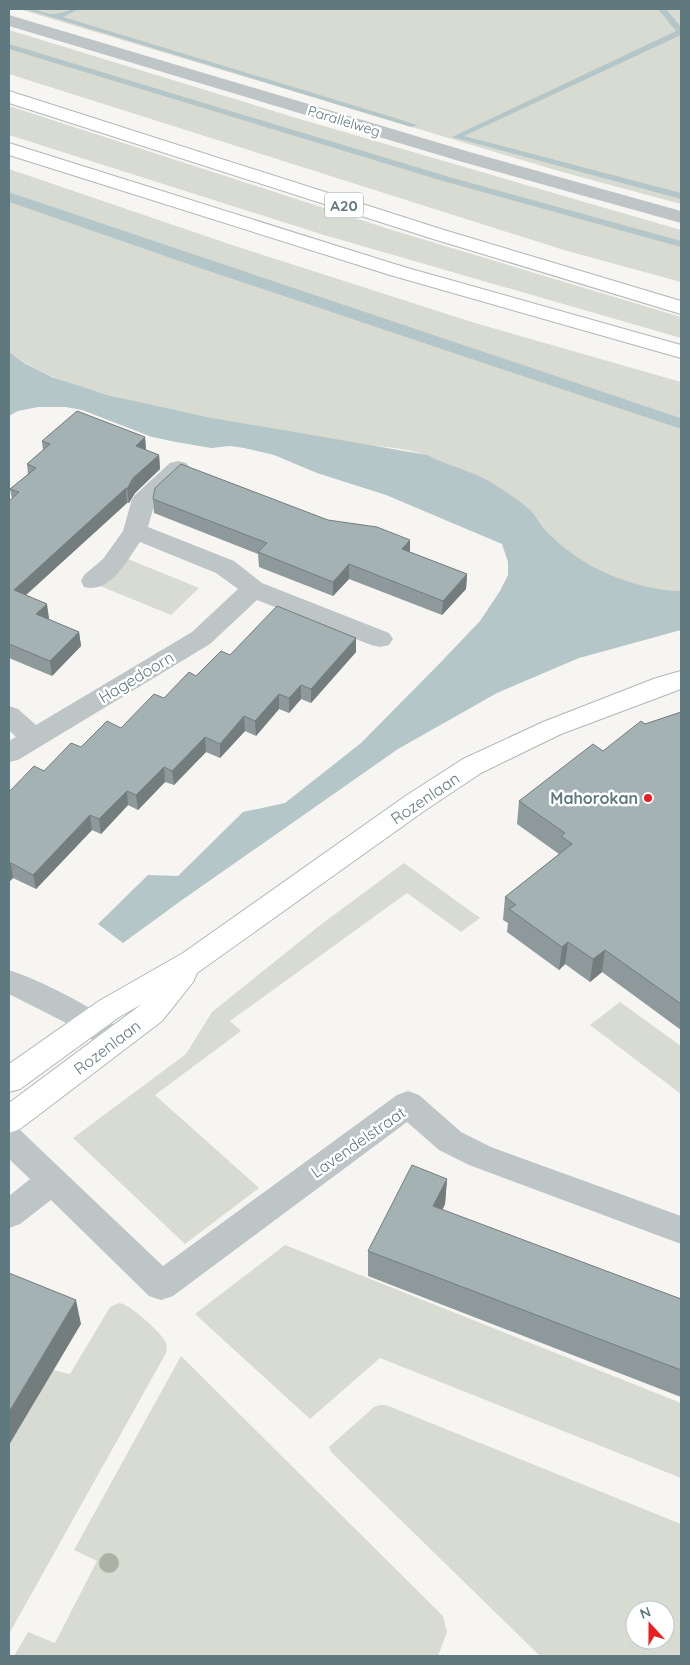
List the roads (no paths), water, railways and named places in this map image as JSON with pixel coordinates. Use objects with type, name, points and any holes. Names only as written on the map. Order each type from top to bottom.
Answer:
[{"type":"main road","name":"A20","points":[[9,97],[437,234],[681,308]]},
{"type":"main road","points":[[9,149],[397,271],[681,352]]},
{"type":"main road","name":"Rozenlaan","points":[[9,1080],[109,1009],[194,961],[414,804],[472,766],[552,728],[665,684],[681,680]]},
{"type":"main road","name":"Rozenlaan","points":[[9,1120],[152,1013],[194,961]]},
{"type":"street","name":"Parallelweg","points":[[9,20],[466,158],[681,218]]},
{"type":"street","points":[[93,581],[112,565],[135,531],[144,499],[178,468]]},
{"type":"street","points":[[135,531],[225,567],[254,589],[380,638]]},
{"type":"street","name":"Hagedoorn","points":[[9,753],[200,638],[254,589]]},
{"type":"street","points":[[9,715],[34,738]]},
{"type":"street","points":[[9,981],[91,1022],[114,1041]]},
{"type":"street","name":"Lavendelstraat","points":[[52,1180],[161,1286],[408,1104],[450,1141],[480,1156],[681,1230]]},
{"type":"street","points":[[9,1139],[52,1180],[9,1214]]},
{"type":"waterway","points":[[29,9],[55,17]]},
{"type":"waterway","points":[[55,17],[75,9]]},
{"type":"waterway","points":[[662,9],[681,32],[456,137],[681,196]]},
{"type":"waterway","points":[[55,17],[414,125]]},
{"type":"waterway","points":[[9,46],[446,179],[681,244]]},
{"type":"place","name":"Mahorokan","points":[[648,798]]}]
